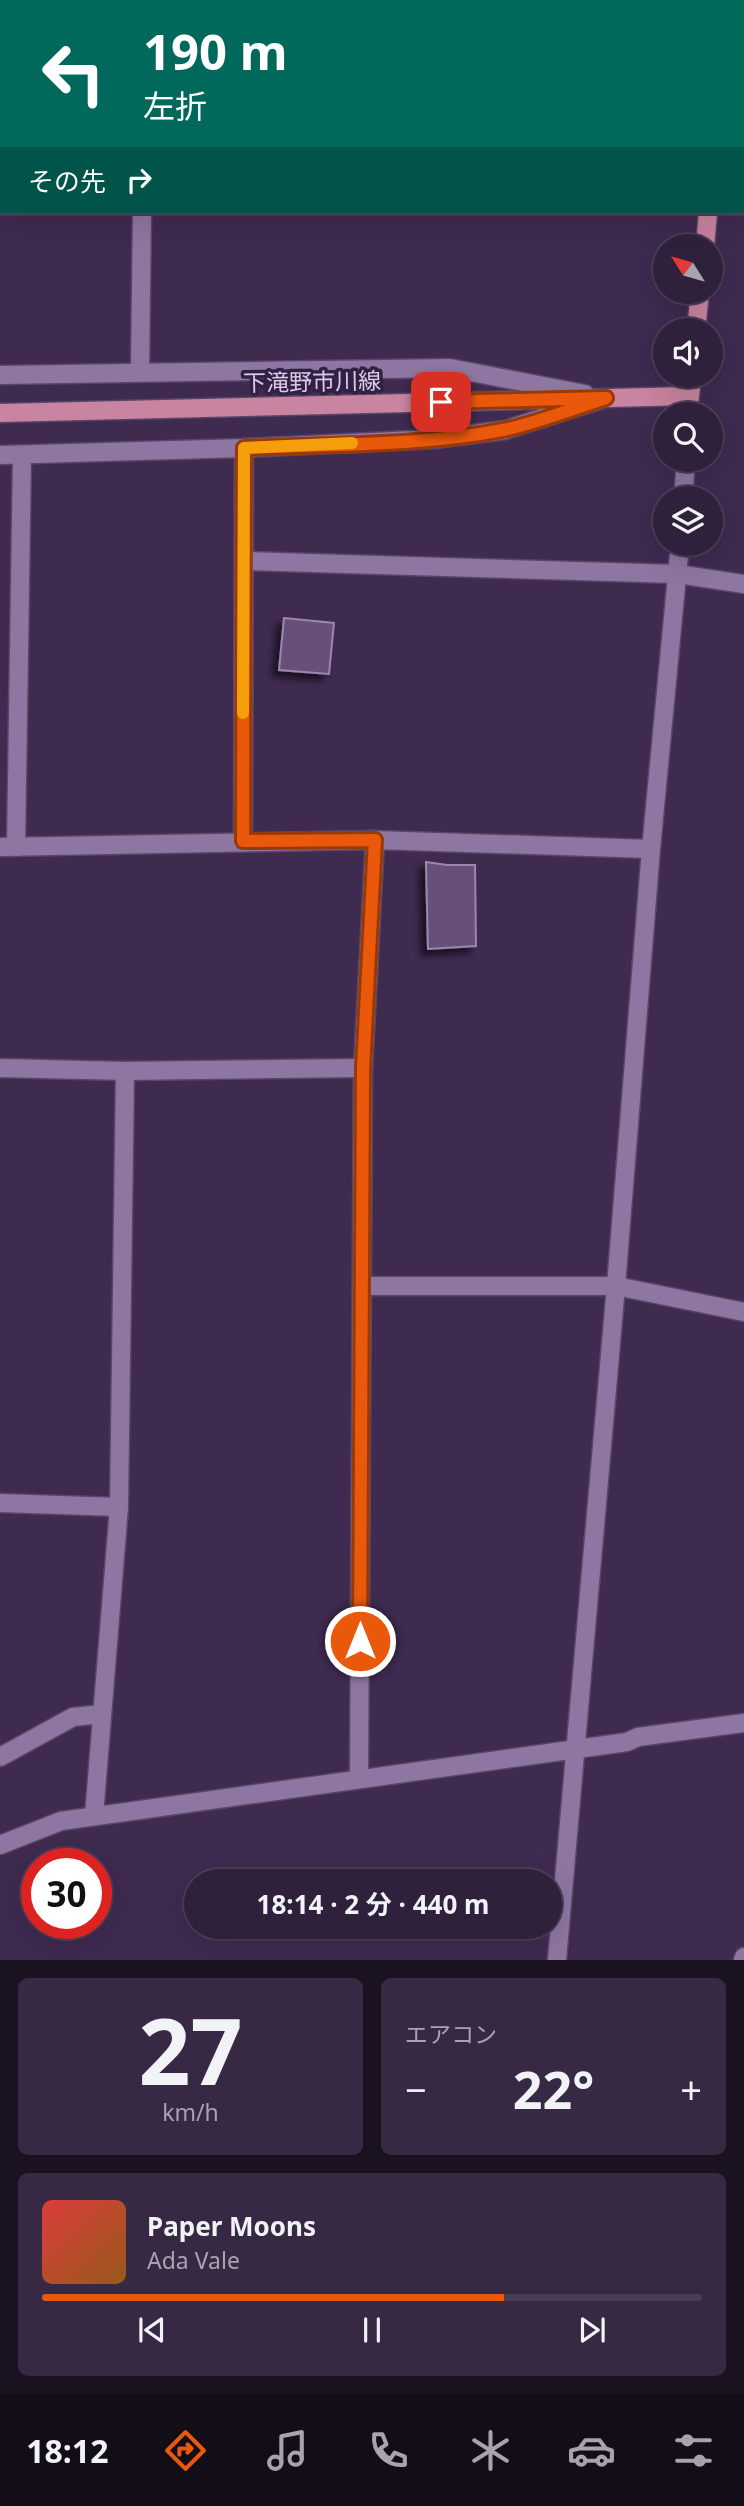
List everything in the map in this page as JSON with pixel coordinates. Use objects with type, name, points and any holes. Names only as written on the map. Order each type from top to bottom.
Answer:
[{"type":"main road","points":[[706,234],[708,214]]},
{"type":"main road","points":[[690,396],[691,388]]},
{"type":"main road","name":"下滝野市川線","points":[[0,413],[690,396]]},
{"type":"street","points":[[140,371],[142,214]]},
{"type":"street","points":[[0,375],[450,368],[606,398]]},
{"type":"street","points":[[689,402],[690,396]]},
{"type":"street","points":[[0,455],[435,439],[505,430],[606,398]]},
{"type":"street","points":[[243,841],[244,448]]},
{"type":"street","points":[[22,455],[8,847],[375,840],[651,849]]},
{"type":"street","points":[[557,1960],[651,849],[679,556]]},
{"type":"street","points":[[244,561],[678,574],[744,584]]},
{"type":"street","points":[[359,1778],[363,1069],[375,840]]},
{"type":"street","points":[[0,1068],[125,1071],[363,1069]]},
{"type":"street","points":[[94,1816],[119,1507],[125,1071]]},
{"type":"street","points":[[363,1286],[616,1286],[744,1312]]},
{"type":"street","points":[[0,1503],[119,1507]]},
{"type":"street","points":[[0,1757],[73,1717],[102,1714]]},
{"type":"street","points":[[0,1845],[61,1821],[627,1742],[638,1737],[744,1723]]},
{"type":"building","points":[[284,618],[334,623],[329,674],[279,670]]},
{"type":"building","points":[[426,862],[475,865],[476,946],[428,949]]},
{"type":"slow traffic","points":[[243,713],[244,448],[352,443]]},
{"type":"route","points":[[360,1641],[363,1069],[375,840],[243,841],[244,448],[435,439],[505,430],[606,398],[441,402]]}]
